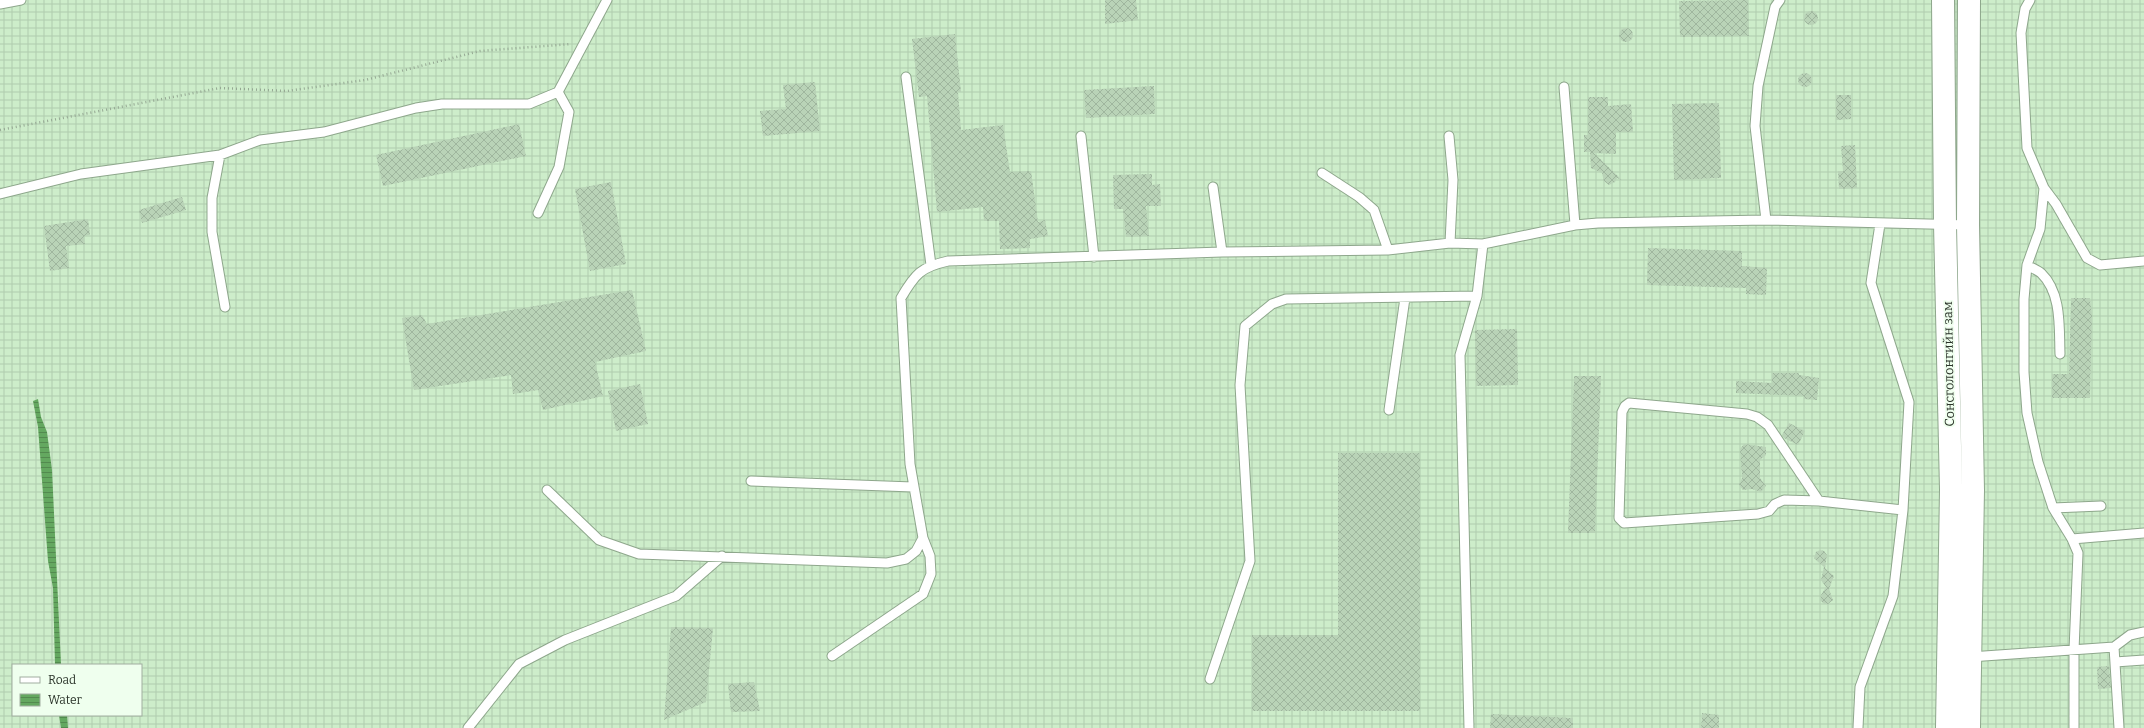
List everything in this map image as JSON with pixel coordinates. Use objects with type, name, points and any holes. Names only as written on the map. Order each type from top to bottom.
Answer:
[{"type":"main road","name":"Сонсголонгийн зам","points":[[1943,0],[1945,224],[1951,490],[1947,728]]},
{"type":"main road","name":"Сонсголонгийн зам","points":[[1969,0],[1968,224],[1973,490],[1969,728]]},
{"type":"lane","points":[[0,4],[21,0]]},
{"type":"lane","points":[[0,194],[81,174],[220,156],[260,140],[324,132],[416,108],[442,104],[529,104],[558,92],[607,0]]},
{"type":"lane","points":[[1766,220],[1756,120],[1758,86],[1775,7],[1780,0]]},
{"type":"lane","points":[[2030,0],[2025,9],[2021,33],[2027,148],[2044,188],[2056,204],[2087,258],[2100,265],[2144,261]]},
{"type":"lane","points":[[906,77],[931,265]]},
{"type":"lane","points":[[1564,87],[1575,225]]},
{"type":"lane","points":[[538,213],[559,167],[566,132],[569,112],[558,92]]},
{"type":"lane","points":[[1081,136],[1094,257]]},
{"type":"lane","points":[[1449,136],[1453,180],[1450,243]]},
{"type":"lane","points":[[220,156],[212,198],[212,232],[225,307]]},
{"type":"lane","points":[[1322,173],[1360,197],[1374,210],[1388,250]]},
{"type":"lane","points":[[1213,187],[1222,252]]},
{"type":"lane","points":[[2044,188],[2040,229],[2027,265],[2024,299],[2024,372],[2026,413],[2038,462],[2053,508],[2072,539],[2078,556],[2074,650],[2074,728]]},
{"type":"lane","points":[[832,656],[923,594],[931,574],[930,556],[923,538],[921,521],[913,487],[902,334],[901,298],[913,278],[931,265],[948,261],[1222,252],[1388,250],[1450,243],[1482,244],[1575,225],[1766,220],[1880,224],[1968,224]]},
{"type":"lane","points":[[1858,728],[1860,687],[1893,596],[1903,510],[1909,402],[1871,283],[1880,224]]},
{"type":"lane","points":[[1469,728],[1460,355],[1477,296],[1482,244]]},
{"type":"lane","points":[[2027,265],[2041,274],[2051,290],[2058,311],[2060,354]]},
{"type":"lane","points":[[1210,679],[1250,561],[1240,385],[1245,326],[1272,304],[1286,299],[1477,296]]},
{"type":"lane","points":[[1389,410],[1405,298]]},
{"type":"lane","points":[[1819,501],[1768,425],[1757,418],[1748,414],[1629,403],[1625,406],[1622,412],[1619,518],[1624,523],[1758,514],[1769,511],[1775,504],[1784,500],[1819,501],[1903,510]]},
{"type":"lane","points":[[751,481],[913,487]]},
{"type":"lane","points":[[546,490],[600,540],[639,554],[887,563],[906,559],[916,552],[923,538]]},
{"type":"lane","points":[[2053,508],[2101,506]]},
{"type":"lane","points":[[2072,539],[2144,533]]},
{"type":"lane","points":[[468,728],[519,664],[565,640],[676,596],[722,556]]},
{"type":"lane","points":[[1970,657],[2114,647],[2130,635],[2144,632]]},
{"type":"lane","points":[[2114,647],[2119,728]]},
{"type":"lane","points":[[2115,662],[2144,660]]},
{"type":"path","points":[[0,130],[220,88],[287,91],[365,80],[480,51],[583,43]]},
{"type":"shaded area","points":[[0,0],[2144,0],[2144,728],[0,728]]},
{"type":"water","points":[[38,399],[41,417],[47,432],[52,470],[61,664],[55,664],[53,588],[48,561],[38,427],[33,401]]},
{"type":"water","points":[[59,716],[67,716],[68,728],[61,728]]},
{"type":"building","points":[[1105,0],[1136,0],[1138,20],[1105,24]]},
{"type":"building","points":[[1748,0],[1749,36],[1680,37],[1679,1]]},
{"type":"building","points":[[1811,11],[1816,13],[1818,18],[1816,23],[1811,25],[1806,23],[1804,18],[1806,13]]},
{"type":"building","points":[[1626,28],[1631,30],[1633,35],[1631,40],[1626,42],[1621,40],[1619,35],[1621,30]]},
{"type":"building","points":[[955,34],[961,92],[958,92],[961,130],[1003,125],[1010,172],[1031,171],[1038,222],[1045,220],[1048,236],[1030,239],[1030,248],[1000,249],[999,221],[984,221],[983,207],[937,212],[927,96],[919,97],[912,39]]},
{"type":"building","points":[[1805,73],[1810,75],[1812,80],[1810,85],[1805,87],[1800,85],[1798,80],[1800,75]]},
{"type":"building","points":[[815,82],[820,131],[763,136],[760,111],[786,109],[783,85]]},
{"type":"building","points":[[1154,86],[1155,114],[1086,118],[1084,90]]},
{"type":"building","points":[[1836,95],[1851,95],[1851,119],[1836,120]]},
{"type":"building","points":[[1588,97],[1608,97],[1608,106],[1631,104],[1633,132],[1616,132],[1616,154],[1594,153],[1622,180],[1617,178],[1615,182],[1609,185],[1604,181],[1602,173],[1591,168],[1590,152],[1584,152],[1584,135],[1588,135]]},
{"type":"building","points":[[1719,103],[1721,178],[1674,180],[1672,104]]},
{"type":"building","points":[[519,124],[526,156],[383,186],[376,155]]},
{"type":"building","points":[[1855,145],[1857,188],[1839,189],[1838,171],[1843,171],[1841,146]]},
{"type":"building","points":[[1152,174],[1152,185],[1160,184],[1161,206],[1146,206],[1149,236],[1126,237],[1123,209],[1114,209],[1113,175]]},
{"type":"building","points":[[611,182],[626,264],[590,271],[575,189]]},
{"type":"building","points":[[182,197],[186,210],[142,223],[139,210]]},
{"type":"building","points":[[88,219],[90,235],[84,236],[85,244],[66,246],[69,268],[50,271],[44,226]]},
{"type":"building","points":[[1648,248],[1742,251],[1742,266],[1767,268],[1766,295],[1746,294],[1746,288],[1647,285]]},
{"type":"building","points":[[632,290],[646,351],[595,362],[603,396],[543,410],[538,390],[513,394],[511,375],[414,390],[402,318],[422,315],[427,324]]},
{"type":"building","points":[[2071,298],[2090,298],[2092,316],[2090,398],[2052,398],[2052,374],[2069,374]]},
{"type":"building","points":[[1517,329],[1518,385],[1476,386],[1475,330]]},
{"type":"building","points":[[1772,373],[1799,373],[1799,375],[1819,378],[1817,400],[1804,399],[1804,396],[1736,393],[1736,381],[1772,383]]},
{"type":"building","points":[[1574,376],[1601,376],[1595,533],[1568,533]]},
{"type":"building","points":[[640,384],[648,424],[616,431],[608,391]]},
{"type":"building","points":[[1789,423],[1805,431],[1798,445],[1784,438],[1782,435]]},
{"type":"building","points":[[1744,444],[1766,447],[1766,455],[1760,460],[1760,478],[1766,486],[1761,492],[1752,489],[1743,490],[1739,485],[1742,478],[1740,449]]},
{"type":"building","points":[[1338,453],[1420,453],[1420,711],[1252,711],[1252,635],[1338,635]]},
{"type":"building","points":[[1820,550],[1824,551],[1827,555],[1825,568],[1834,576],[1829,589],[1833,600],[1828,604],[1824,604],[1820,600],[1826,587],[1821,580],[1824,567],[1814,558],[1816,552]]},
{"type":"building","points":[[671,627],[713,628],[706,702],[664,720]]},
{"type":"building","points":[[2109,666],[2111,688],[2098,689],[2097,667]]},
{"type":"building","points":[[754,682],[760,711],[731,712],[728,684]]},
{"type":"building","points":[[1702,713],[1719,715],[1719,728],[1701,728]]},
{"type":"building","points":[[1491,714],[1573,718],[1573,728],[1490,728]]}]
